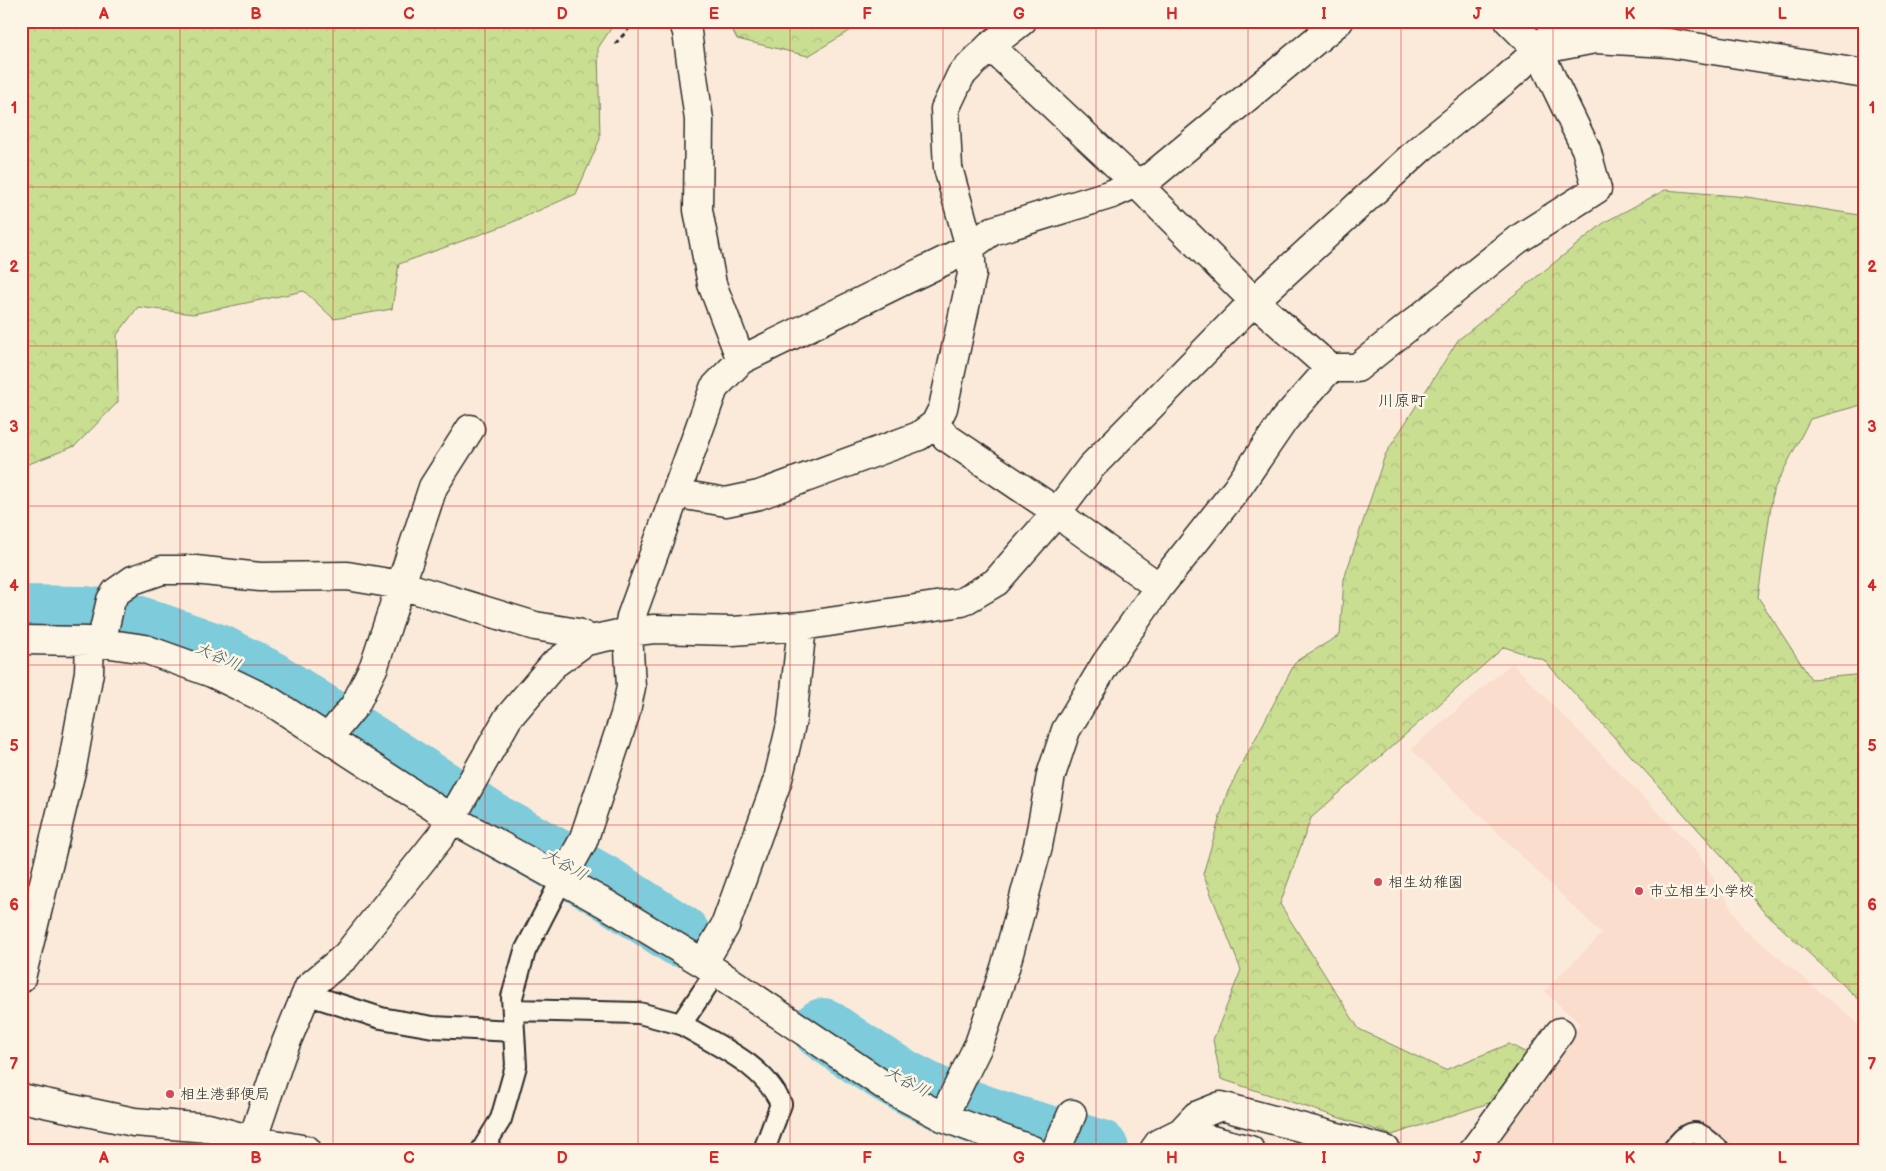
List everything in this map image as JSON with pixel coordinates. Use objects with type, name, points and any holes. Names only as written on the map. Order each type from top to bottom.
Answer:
[{"type":"street","points":[[682,21],[687,32],[699,120],[698,210],[712,284],[741,360]]},
{"type":"street","points":[[677,491],[691,496],[726,502],[759,495],[919,436],[935,424],[943,408],[972,274],[970,247],[948,168],[945,109],[961,75],[990,46],[1022,21]]},
{"type":"street","points":[[564,876],[583,841],[625,715],[630,687],[628,632],[630,617],[714,388],[741,360],[970,247],[992,232],[1112,194],[1152,176],[1339,21]]},
{"type":"street","points":[[990,46],[1136,183],[1254,301],[1330,368],[1358,368],[1517,240],[1597,189],[1586,149],[1538,50],[1509,21]]},
{"type":"street","points":[[250,1145],[281,1055],[309,987],[346,956],[441,836],[508,718],[554,664],[586,640],[628,632],[654,629],[733,631],[802,626],[962,602],[996,582],[1057,512],[1091,467],[1254,301],[1420,148],[1506,80],[1538,50],[1564,21]]},
{"type":"street","points":[[1538,50],[1595,39],[1669,43],[1865,74]]},
{"type":"street","points":[[946,1114],[979,1044],[1005,968],[1038,846],[1051,775],[1066,730],[1106,663],[1159,587],[1236,490],[1284,420],[1330,368]]},
{"type":"street","points":[[935,424],[946,437],[1057,512],[1159,587]]},
{"type":"street","points":[[331,735],[355,705],[374,666],[433,487],[470,429]]},
{"type":"street","points":[[21,978],[72,767],[89,672],[98,638],[111,600],[116,592],[133,580],[162,570],[195,570],[260,578],[347,576],[401,585],[535,626],[578,633],[584,636],[586,640]]},
{"type":"street","points":[[708,964],[725,926],[778,779],[792,720],[802,626]]},
{"type":"street","points":[[21,640],[98,638],[145,649],[212,673],[270,701],[331,735],[454,813],[564,876],[708,964],[888,1088],[1032,1150]]},
{"type":"street","points":[[1474,1150],[1560,1032]]},
{"type":"street","points":[[21,1098],[134,1122],[208,1128],[250,1145],[306,1150]]},
{"type":"street","points":[[1165,1142],[1196,1116],[1222,1106],[1386,1150]]},
{"type":"street","points":[[1056,1150],[1072,1114]]},
{"type":"street","points":[[1165,1142],[1250,1150]]},
{"type":"lane","points":[[482,1150],[501,1118],[516,1066],[512,997],[525,951],[564,876]]},
{"type":"lane","points":[[681,1024],[708,964]]},
{"type":"lane","points":[[306,994],[381,1018],[433,1027],[514,1030]]},
{"type":"lane","points":[[513,1010],[639,1013],[681,1024],[755,1069],[775,1091],[781,1104],[764,1150]]},
{"type":"lane","points":[[1673,1150],[1684,1136],[1692,1132],[1699,1133],[1719,1150]]},
{"type":"path","points":[[615,44],[636,21]]},
{"type":"shaded area","name":"市立相生小学校","points":[[1512,663],[1698,853],[1743,928],[1865,1029],[1865,1150],[1481,1150],[1580,1024],[1544,991],[1602,934],[1411,749]]},
{"type":"green space","points":[[21,21],[616,21],[598,48],[600,139],[576,194],[506,225],[399,264],[392,309],[334,319],[304,291],[193,314],[138,307],[117,335],[118,402],[75,446],[21,467]]},
{"type":"green space","points":[[728,21],[866,21],[808,56],[737,39]]},
{"type":"green space","points":[[1665,190],[1747,197],[1865,216],[1865,404],[1810,419],[1773,491],[1758,597],[1811,679],[1865,674],[1865,1005],[1762,910],[1723,857],[1544,660],[1504,647],[1311,818],[1280,904],[1359,1029],[1445,1070],[1509,1044],[1529,1054],[1492,1102],[1392,1135],[1221,1079],[1213,1040],[1241,970],[1203,874],[1227,793],[1296,661],[1340,635],[1344,579],[1385,455],[1458,340],[1605,222]]},
{"type":"waterway","name":"大谷川","points":[[21,616],[84,617],[130,624],[218,655],[267,680],[489,822],[603,886],[680,936]]},
{"type":"waterway","name":"大谷川","points":[[823,1029],[891,1073],[919,1089],[954,1105],[1015,1126],[1098,1150]]},
{"type":"place","name":"相生幼稚園","points":[[1378,882]]},
{"type":"place","name":"市立相生小学校","points":[[1639,891]]},
{"type":"place","name":"相生港郵便局","points":[[170,1094]]},
{"type":"district","name":"川原町","points":[[1402,401]]}]
